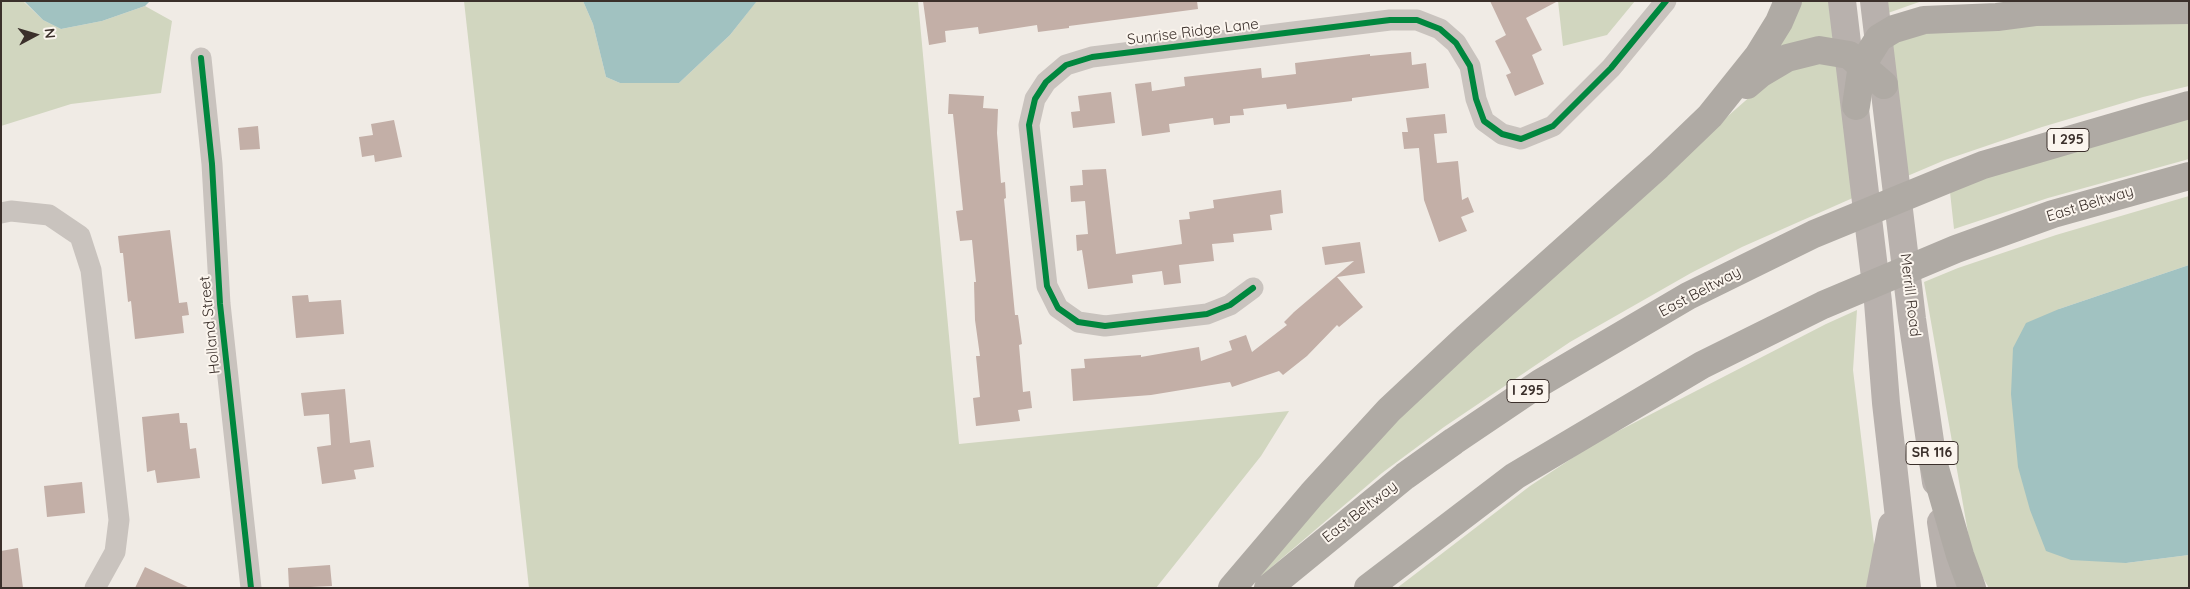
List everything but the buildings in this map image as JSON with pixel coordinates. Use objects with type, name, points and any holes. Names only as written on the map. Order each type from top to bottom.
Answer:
[{"type":"highway","points":[[1710,116],[1758,56],[1779,22],[1788,1]]},
{"type":"highway","points":[[1992,1],[2035,12]]},
{"type":"highway","points":[[1856,106],[1856,60],[1879,38],[1894,29],[1924,20],[1997,17],[2035,12],[2189,10]]},
{"type":"highway","points":[[1232,588],[1312,494],[1389,410],[1524,285],[1658,166],[1710,116],[1760,74],[1787,58],[1819,50],[1856,60],[1884,85]]},
{"type":"highway","name":"East Beltway","points":[[1268,588],[1405,476],[1540,383],[1688,296],[1814,234],[1948,179],[2123,123],[2189,105]]},
{"type":"highway","name":"East Beltway","points":[[1368,588],[1514,476],[1702,365],[1823,305],[1956,250],[2053,214],[2189,176]]},
{"type":"highway","points":[[1932,458],[1960,555],[1972,588]]},
{"type":"main road","points":[[1842,1],[1856,60]]},
{"type":"main road","name":"Merrill Road","points":[[1874,1],[1912,319],[1951,588]]},
{"type":"main road","name":"SR 116","points":[[1856,106],[1907,588]]},
{"type":"main road","points":[[1880,588],[1897,497]]},
{"type":"street","name":"Sunrise Ridge Lane","points":[[1253,288],[1230,305],[1207,314],[1105,326],[1078,322],[1058,308],[1047,286],[1029,125],[1035,99],[1046,82],[1066,65],[1092,57],[1390,20],[1417,20],[1440,29],[1456,43],[1470,66],[1476,99],[1484,121],[1502,134],[1521,139],[1553,126],[1611,68],[1666,1]]},
{"type":"street","name":"Holland Street","points":[[201,58],[212,164],[220,304],[251,588]]},
{"type":"street","points":[[1,213],[49,215],[80,236],[91,270],[119,520],[114,552],[95,588]]},
{"type":"green space","points":[[1,1],[23,1],[43,20],[61,29],[102,21],[145,6],[172,21],[161,93],[71,104],[1,126]]},
{"type":"green space","points":[[464,1],[583,1],[593,24],[606,77],[620,83],[679,83],[730,35],[756,2],[918,1],[959,444],[1289,411],[1261,456],[1156,588],[529,588]]},
{"type":"green space","points":[[1558,1],[1635,1],[1607,35],[1563,46]]},
{"type":"green space","points":[[1798,1],[1831,1],[1837,43],[1781,48],[1776,44]]},
{"type":"green space","points":[[1886,1],[1922,1],[1888,13]]},
{"type":"green space","points":[[2189,16],[2189,86],[2143,97],[2042,127],[1945,160],[1905,177],[1889,45],[1899,34]]},
{"type":"green space","points":[[1837,62],[1855,197],[1742,247],[1691,273],[1570,342],[1444,427],[1382,473],[1247,588],[1354,457],[1695,145],[1786,65]]},
{"type":"green space","points":[[2189,114],[2189,159],[2048,198],[1954,229],[1950,192],[2025,163]]},
{"type":"green space","points":[[2189,196],[2189,265],[2059,309],[2126,563],[2189,555],[2189,588],[1989,588],[1980,573],[1970,544],[1924,282],[1958,268],[2056,235]]},
{"type":"green space","points":[[1857,310],[1853,370],[1874,544],[1874,571],[1871,588],[1397,588],[1530,486],[1595,443],[1826,324]]},
{"type":"water","points":[[24,1],[150,1],[145,6],[102,21],[61,29],[43,20]]},
{"type":"water","points":[[583,1],[757,1],[730,35],[679,83],[620,83],[606,77],[593,24]]},
{"type":"water","points":[[2189,265],[2189,555],[2126,563],[2071,560],[2046,551],[2030,510],[2018,467],[2011,394],[2013,348],[2026,323],[2059,309]]},
{"type":"cycle path","points":[[1253,288],[1230,305],[1207,314],[1105,326],[1078,322],[1058,308],[1047,286],[1029,125],[1035,99],[1046,82],[1066,65],[1092,57],[1390,20],[1417,20],[1440,29],[1456,43],[1470,66],[1476,99],[1484,121],[1502,134],[1521,139],[1553,126],[1611,68],[1666,1]]},
{"type":"cycle path","points":[[201,58],[212,164],[220,304],[251,588]]}]
